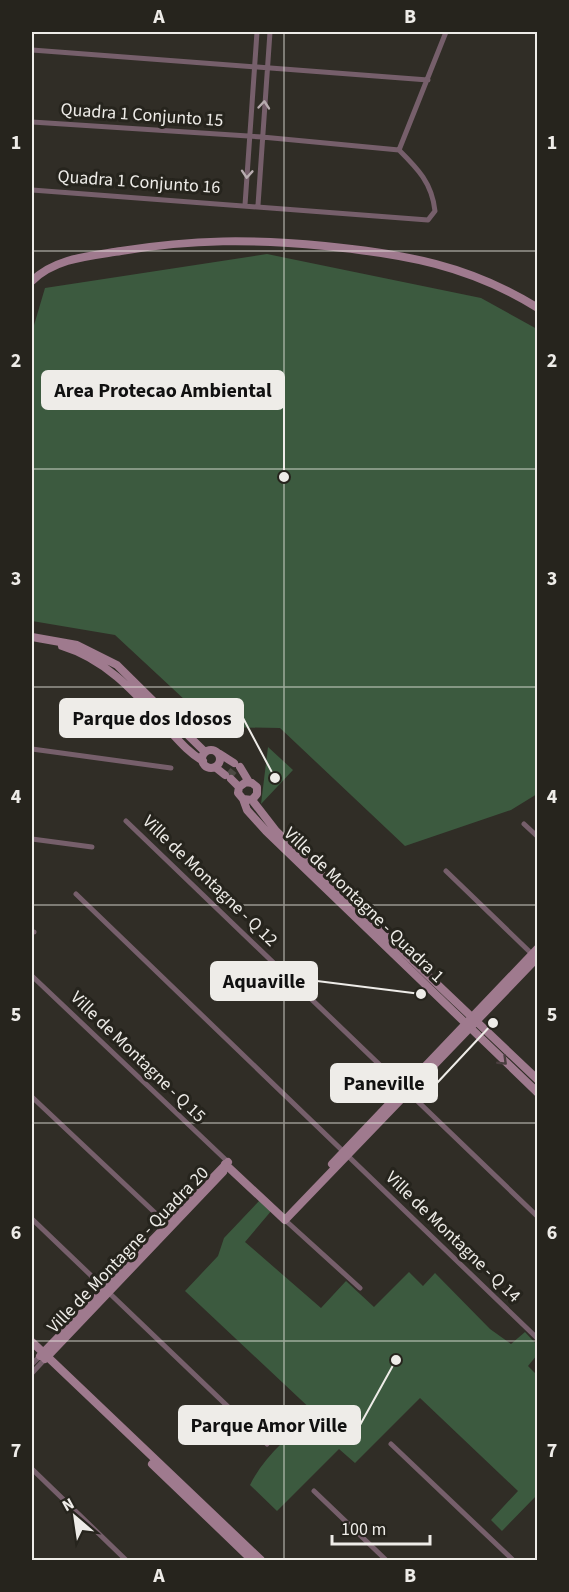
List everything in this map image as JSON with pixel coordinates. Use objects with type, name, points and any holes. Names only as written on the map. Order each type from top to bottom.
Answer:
[{"type":"street","points":[[245,205],[256,32]]},
{"type":"street","points":[[258,205],[270,32]]},
{"type":"street","points":[[399,150],[446,32]]},
{"type":"street","points":[[32,50],[428,80]]},
{"type":"street","name":"Quadra 1 Conjunto 15","points":[[32,122],[262,137],[399,150]]},
{"type":"street","name":"Quadra 1 Conjunto 16","points":[[32,190],[258,205],[423,220],[432,218],[435,211],[431,189],[418,168],[399,150]]},
{"type":"street","points":[[32,280],[54,266],[77,258],[175,243],[212,240],[268,242],[385,252],[436,262],[494,283],[537,308]]},
{"type":"street","points":[[35,638],[63,641],[87,649],[117,665],[176,726],[205,752]]},
{"type":"street","points":[[35,638],[71,649],[107,667],[188,750],[209,767],[216,766],[257,790],[252,800],[243,799]]},
{"type":"street","points":[[32,749],[171,768]]},
{"type":"street","points":[[205,752],[215,750],[237,765],[244,784]]},
{"type":"street","points":[[203,761],[205,752]]},
{"type":"street","points":[[216,766],[220,754]]},
{"type":"street","name":"Ville de Montagne - Quadra 1","points":[[244,784],[238,793],[253,817],[314,872],[470,1023]]},
{"type":"street","name":"Ville de Montagne - Quadra 1","points":[[252,800],[263,817],[314,872]]},
{"type":"street","name":"Ville de Montagne - Q 12","points":[[126,821],[537,1217]]},
{"type":"street","points":[[524,824],[537,837]]},
{"type":"street","points":[[32,839],[92,847]]},
{"type":"street","points":[[360,1287],[285,1218],[536,955],[447,871]]},
{"type":"street","name":"Ville de Montagne - Q 14","points":[[76,894],[537,1339]]},
{"type":"street","name":"Ville de Montagne - Q 15","points":[[32,976],[226,1164]]},
{"type":"street","points":[[470,1023],[537,1080]]},
{"type":"street","points":[[470,1023],[537,1093]]},
{"type":"street","points":[[32,1097],[169,1225]]},
{"type":"street","name":"Ville de Montagne - Quadra 20","points":[[43,1357],[226,1164],[285,1218]]},
{"type":"street","points":[[32,1219],[267,1444]]},
{"type":"street","points":[[32,1342],[43,1357]]},
{"type":"street","points":[[32,1348],[43,1357]]},
{"type":"street","points":[[32,1364],[43,1357]]},
{"type":"street","points":[[32,1373],[43,1357]]},
{"type":"street","name":"Ville de Montagne - Quadra 20","points":[[43,1357],[252,1560]]},
{"type":"street","name":"Ville de Montagne - Quadra 20","points":[[43,1357],[261,1560]]},
{"type":"street","points":[[391,1444],[513,1560]]},
{"type":"street","points":[[32,1469],[126,1560]]},
{"type":"street","points":[[314,1491],[386,1560]]},
{"type":"green space","points":[[267,254],[481,298],[537,329],[537,794],[511,810],[405,846],[280,728],[214,727],[115,635],[32,621],[32,332],[45,288]]},
{"type":"green space","points":[[268,747],[293,770],[261,804]]},
{"type":"green space","points":[[260,1200],[272,1210],[245,1242],[321,1308],[346,1281],[374,1307],[409,1272],[423,1286],[435,1273],[490,1329],[511,1344],[525,1332],[537,1345],[537,1355],[528,1366],[537,1375],[537,1495],[502,1531],[491,1520],[518,1491],[420,1398],[355,1463],[339,1449],[277,1511],[250,1485],[270,1455],[316,1414],[185,1291],[218,1256],[224,1238]]},
{"type":"tunnel","points":[[228,771],[234,776]]},
{"type":"place","name":"Area Protecao Ambiental","points":[[284,477]]},
{"type":"place","name":"Parque dos Idosos","points":[[275,778]]},
{"type":"place","name":"Aquaville","points":[[421,994]]},
{"type":"place","name":"Paneville","points":[[493,1023]]},
{"type":"place","name":"Parque Amor Ville","points":[[396,1360]]}]
